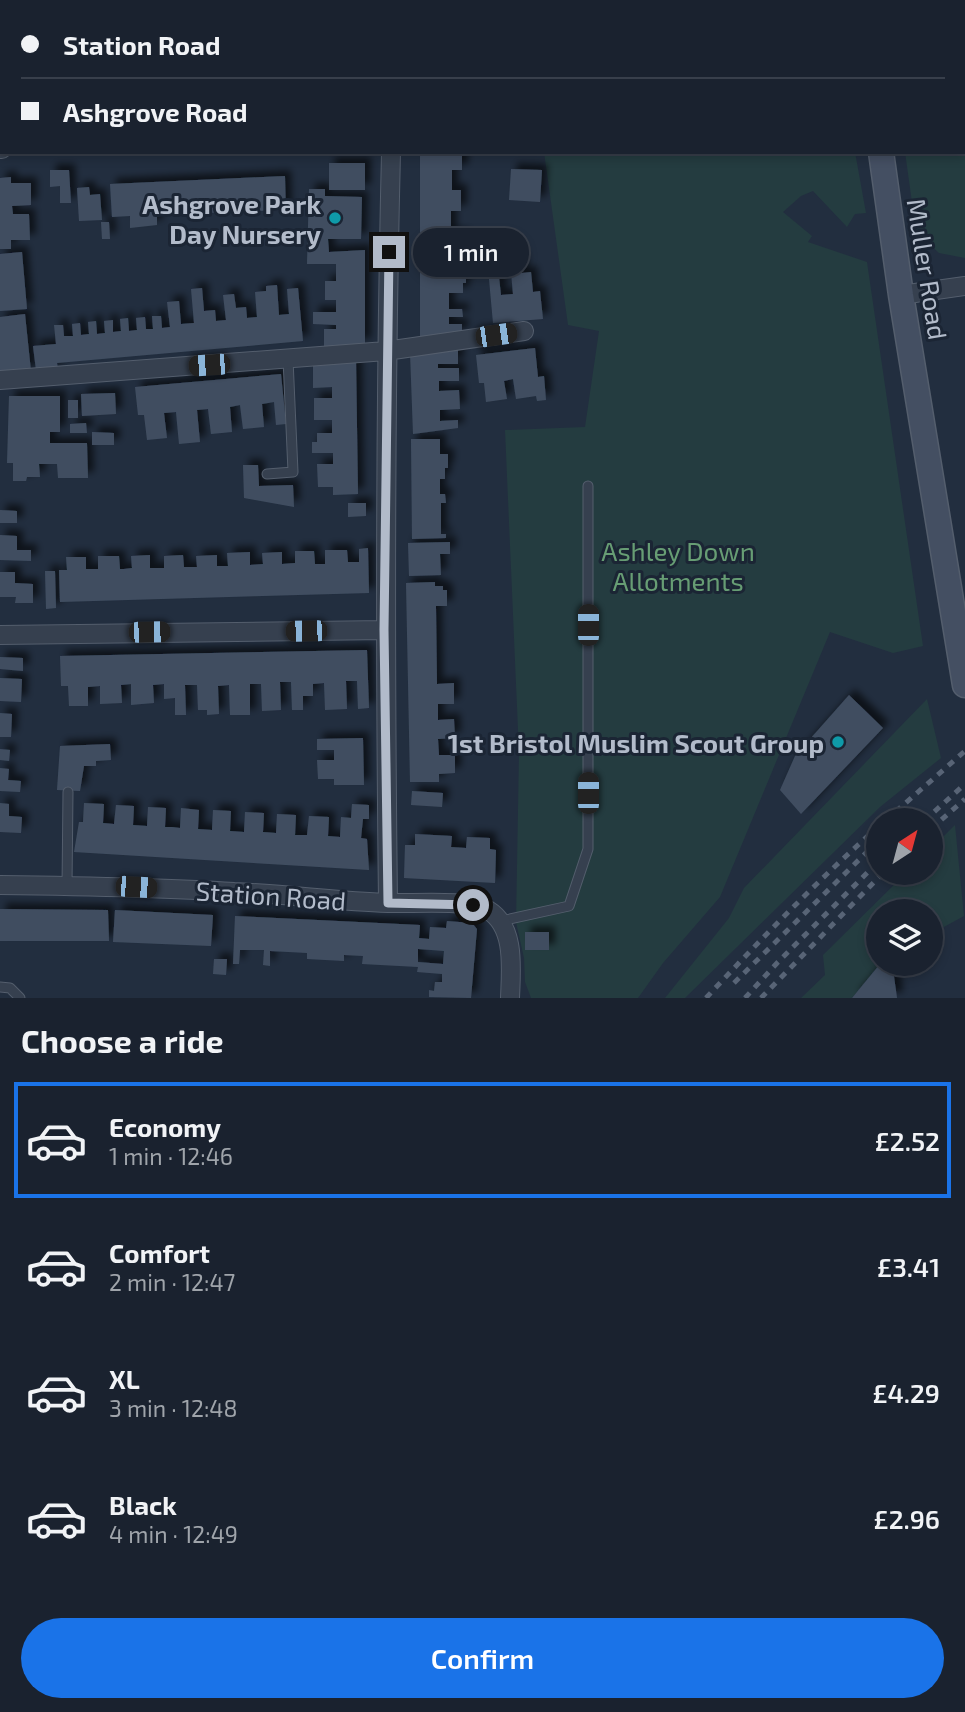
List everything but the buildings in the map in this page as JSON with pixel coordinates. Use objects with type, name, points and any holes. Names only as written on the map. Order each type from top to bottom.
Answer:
[{"type":"main road","name":"Muller Road","points":[[881,154],[901,295],[965,685]]},
{"type":"street","points":[[388,903],[384,630],[391,154]]},
{"type":"street","points":[[901,295],[965,286]]},
{"type":"street","points":[[0,380],[386,351],[524,331]]},
{"type":"street","points":[[0,635],[384,630]]},
{"type":"street","name":"Station Road","points":[[0,886],[235,892],[388,903],[473,905],[487,910],[501,921]]},
{"type":"street","points":[[501,921],[507,933],[510,998]]},
{"type":"lane","points":[[267,474],[293,472],[288,359]]},
{"type":"lane","points":[[501,921],[569,906],[588,849],[588,486]]},
{"type":"lane","points":[[67,886],[68,792]]},
{"type":"lane","points":[[0,987],[10,988],[20,998]]},
{"type":"green space","name":"Ashley Down Allotments","points":[[544,154],[855,154],[866,213],[855,214],[847,227],[813,191],[801,196],[783,212],[812,236],[808,242],[867,262],[923,646],[893,653],[830,632],[720,897],[663,963],[638,998],[531,998],[525,982],[524,958],[516,922],[519,753],[505,430],[585,427],[599,331],[568,325]]},
{"type":"green space","points":[[905,154],[965,154],[965,258],[939,253],[916,231]]},
{"type":"green space","points":[[927,699],[941,758],[879,808],[866,808],[866,821],[685,998],[665,998],[729,918],[744,888]]},
{"type":"green space","points":[[955,825],[964,916],[943,927],[943,899],[880,899],[893,886],[943,886],[943,837]]},
{"type":"green space","points":[[866,913],[866,976],[870,976],[852,998],[801,998],[825,975],[823,955]]},
{"type":"railway","points":[[900,808],[965,751]]},
{"type":"railway","points":[[938,808],[965,784]]},
{"type":"railway","points":[[943,818],[965,799]]},
{"type":"railway","points":[[706,998],[790,910],[866,838]]},
{"type":"railway","points":[[734,983],[866,853]]},
{"type":"railway","points":[[745,998],[866,874]]},
{"type":"railway","points":[[761,998],[870,886]]},
{"type":"place","name":"Ashgrove Park Day Nursery","points":[[335,218]]},
{"type":"place","name":"1st Bristol Muslim Scout Group","points":[[838,742]]},
{"type":"route","points":[[389,252],[384,630],[388,903],[473,905]]}]
